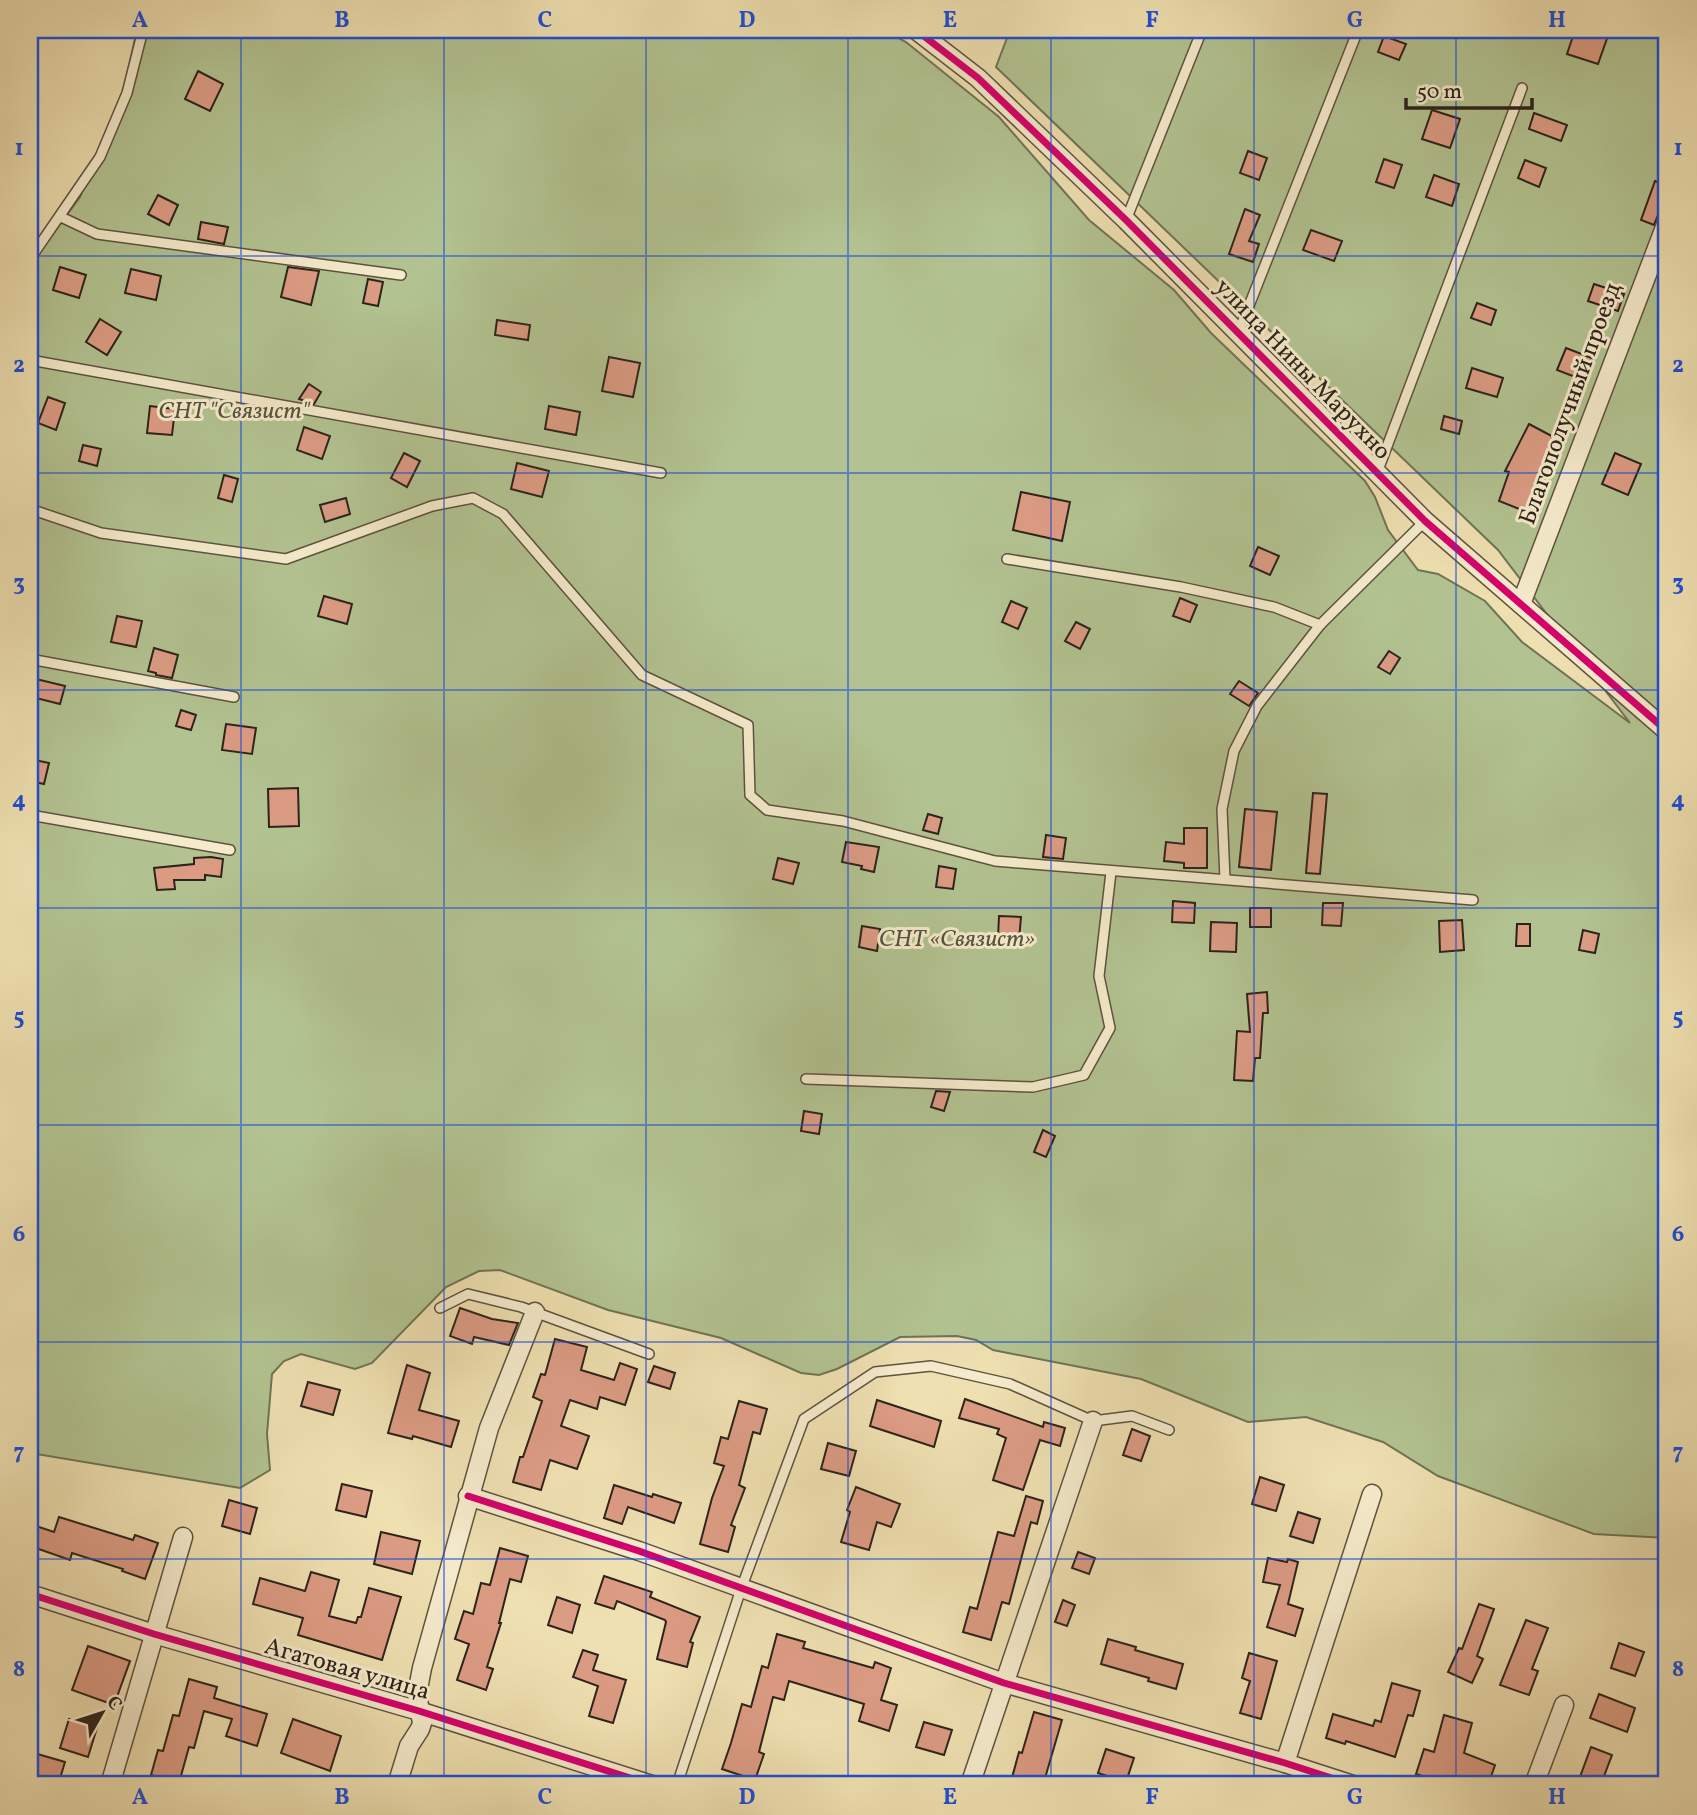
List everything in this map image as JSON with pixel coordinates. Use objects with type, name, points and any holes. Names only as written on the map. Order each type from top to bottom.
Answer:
[{"type":"street","name":"улица Нины Марухно","points":[[916,30],[978,78],[1126,220],[1239,331],[1425,522],[1663,728]]},
{"type":"street","name":"Благополучный проезд","points":[[1521,604],[1667,222]]},
{"type":"street","points":[[397,1785],[409,1746],[422,1723],[417,1694],[422,1668],[468,1496],[489,1428],[535,1312]]},
{"type":"street","points":[[970,1785],[1093,1421]]},
{"type":"street","points":[[1284,1763],[1372,1494]]},
{"type":"street","points":[[468,1496],[639,1551],[1004,1683],[1353,1785]]},
{"type":"street","points":[[110,1785],[183,1536]]},
{"type":"street","name":"Агатовая улица","points":[[30,1594],[154,1634],[419,1711],[652,1785]]},
{"type":"street","points":[[1534,1785],[1564,1705]]},
{"type":"lane","points":[[30,259],[100,157],[127,93],[143,30]]},
{"type":"lane","points":[[1126,220],[1202,30]]},
{"type":"lane","points":[[1239,331],[1358,30]]},
{"type":"lane","points":[[1377,474],[1522,88]]},
{"type":"lane","points":[[61,217],[97,234],[401,275]]},
{"type":"lane","points":[[30,360],[661,473]]},
{"type":"lane","points":[[30,509],[101,533],[286,559],[432,506],[473,498],[503,514],[642,675],[748,725],[750,795],[767,810],[843,821],[995,861],[1473,900]]},
{"type":"lane","points":[[1225,879],[1222,810],[1234,751],[1257,706],[1320,625],[1425,522]]},
{"type":"lane","points":[[1007,559],[1181,587],[1274,607],[1320,625]]},
{"type":"lane","points":[[30,659],[234,698]]},
{"type":"lane","points":[[1663,728],[1667,703]]},
{"type":"lane","points":[[30,814],[230,850]]},
{"type":"lane","points":[[806,1079],[1033,1087],[1084,1075],[1110,1028],[1099,976],[1111,872]]},
{"type":"lane","points":[[440,1308],[468,1294],[535,1312],[649,1354]]},
{"type":"lane","points":[[677,1785],[741,1589],[804,1419],[875,1372],[931,1366],[1010,1384],[1093,1421],[1132,1416],[1169,1430]]},
{"type":"green space","points":[[137,30],[884,30],[906,42],[999,117],[1089,220],[1174,290],[1211,333],[1365,481],[1375,497],[1388,530],[1418,570],[1438,574],[1485,601],[1522,642],[1630,723],[1498,550],[996,67],[1010,30],[1667,30],[1667,777],[1658,763],[1661,800],[1667,827],[1667,1538],[1594,1534],[1438,1476],[1383,1442],[1306,1417],[1248,1422],[1141,1379],[993,1350],[976,1340],[957,1336],[900,1337],[837,1369],[819,1375],[801,1373],[721,1338],[608,1310],[500,1270],[479,1271],[446,1287],[372,1363],[355,1369],[301,1354],[284,1361],[272,1374],[267,1434],[270,1470],[240,1488],[30,1453],[30,265],[80,197],[120,106]]},
{"type":"building","points":[[1575,30],[1610,30],[1598,64],[1567,54]]},
{"type":"building","points":[[1384,36],[1406,44],[1399,60],[1378,52]]},
{"type":"building","points":[[198,71],[223,84],[210,111],[185,99]]},
{"type":"building","points":[[1432,110],[1460,119],[1450,148],[1422,139]]},
{"type":"building","points":[[1534,113],[1567,125],[1561,141],[1529,129]]},
{"type":"building","points":[[1248,151],[1267,158],[1259,180],[1240,173]]},
{"type":"building","points":[[1384,159],[1402,165],[1394,188],[1376,182]]},
{"type":"building","points":[[1525,160],[1546,168],[1539,187],[1518,178]]},
{"type":"building","points":[[1434,175],[1459,184],[1452,206],[1426,197]]},
{"type":"building","points":[[1655,181],[1667,186],[1667,193],[1654,225],[1641,220]]},
{"type":"building","points":[[158,195],[178,205],[169,225],[148,214]]},
{"type":"building","points":[[1245,209],[1260,215],[1249,241],[1259,244],[1253,262],[1229,254]]},
{"type":"building","points":[[201,222],[228,227],[224,244],[198,239]]},
{"type":"building","points":[[1311,230],[1342,241],[1334,261],[1303,250]]},
{"type":"building","points":[[60,267],[86,275],[79,298],[53,290]]},
{"type":"building","points":[[288,267],[319,271],[311,305],[281,297]]},
{"type":"building","points":[[131,269],[161,276],[156,300],[125,293]]},
{"type":"building","points":[[368,279],[383,282],[378,306],[363,303]]},
{"type":"building","points":[[1594,284],[1624,294],[1618,311],[1588,301]]},
{"type":"building","points":[[1477,303],[1496,310],[1491,325],[1471,318]]},
{"type":"building","points":[[100,319],[121,332],[107,355],[86,342]]},
{"type":"building","points":[[497,320],[530,325],[528,340],[495,335]]},
{"type":"building","points":[[1566,348],[1592,358],[1583,380],[1557,370]]},
{"type":"building","points":[[609,357],[640,363],[633,397],[602,391]]},
{"type":"building","points":[[1472,368],[1503,378],[1497,397],[1466,388]]},
{"type":"building","points":[[309,384],[321,392],[314,404],[299,399]]},
{"type":"building","points":[[48,397],[65,403],[56,430],[38,423]]},
{"type":"building","points":[[150,406],[175,409],[172,435],[147,433]]},
{"type":"building","points":[[549,406],[580,412],[576,435],[545,429]]},
{"type":"building","points":[[1444,416],[1462,421],[1459,434],[1441,429]]},
{"type":"building","points":[[1529,424],[1563,442],[1536,497],[1538,498],[1532,514],[1499,501],[1509,472],[1505,471]]},
{"type":"building","points":[[304,427],[330,436],[322,459],[297,450]]},
{"type":"building","points":[[83,445],[101,449],[97,466],[79,461]]},
{"type":"building","points":[[404,453],[420,461],[407,487],[391,478]]},
{"type":"building","points":[[1615,453],[1641,464],[1628,495],[1602,484]]},
{"type":"building","points":[[517,463],[549,471],[542,497],[511,489]]},
{"type":"building","points":[[224,475],[238,479],[232,502],[218,498]]},
{"type":"building","points":[[1021,492],[1070,502],[1062,541],[1013,530]]},
{"type":"building","points":[[346,498],[350,514],[325,522],[320,505]]},
{"type":"building","points":[[1258,547],[1279,556],[1270,575],[1250,566]]},
{"type":"building","points":[[324,596],[352,604],[347,624],[318,616]]},
{"type":"building","points":[[1180,598],[1197,605],[1190,622],[1173,616]]},
{"type":"building","points":[[1011,601],[1027,608],[1018,629],[1002,622]]},
{"type":"building","points":[[117,616],[142,621],[136,647],[111,642]]},
{"type":"building","points":[[1076,622],[1090,629],[1080,649],[1065,641]]},
{"type":"building","points":[[154,648],[178,655],[172,678],[148,671]]},
{"type":"building","points":[[1389,651],[1400,658],[1390,674],[1378,667]]},
{"type":"building","points":[[36,679],[65,686],[60,704],[32,697]]},
{"type":"building","points":[[1239,681],[1258,693],[1249,706],[1230,694]]},
{"type":"building","points":[[181,710],[196,715],[191,730],[176,726]]},
{"type":"building","points":[[226,724],[256,728],[252,754],[222,750]]},
{"type":"building","points":[[30,759],[49,763],[44,784],[30,781]]},
{"type":"building","points":[[298,788],[299,826],[269,827],[268,789]]},
{"type":"building","points":[[1313,793],[1327,794],[1320,874],[1306,873]]},
{"type":"building","points":[[1245,809],[1277,812],[1271,870],[1239,867]]},
{"type":"building","points":[[928,814],[942,818],[938,834],[923,830]]},
{"type":"building","points":[[1184,828],[1207,828],[1207,868],[1184,868],[1184,863],[1164,861],[1166,842],[1184,844]]},
{"type":"building","points":[[1046,835],[1066,838],[1063,859],[1043,857]]},
{"type":"building","points":[[846,842],[879,847],[874,872],[861,869],[862,866],[842,862]]},
{"type":"building","points":[[194,858],[223,859],[221,877],[205,875],[205,880],[174,880],[175,889],[157,890],[154,868],[194,864]]},
{"type":"building","points":[[778,858],[799,863],[793,884],[773,879]]},
{"type":"building","points":[[939,866],[956,869],[953,889],[936,887]]},
{"type":"building","points":[[1173,901],[1195,903],[1194,923],[1172,922]]},
{"type":"building","points":[[1323,903],[1343,903],[1341,926],[1322,925]]},
{"type":"building","points":[[1250,908],[1271,908],[1271,927],[1250,927]]},
{"type":"building","points":[[999,916],[1021,917],[1019,940],[998,938]]},
{"type":"building","points":[[1462,920],[1464,950],[1440,952],[1439,921]]},
{"type":"building","points":[[1211,922],[1237,923],[1236,952],[1210,951]]},
{"type":"building","points":[[1517,924],[1530,924],[1530,946],[1516,946]]},
{"type":"building","points":[[862,926],[880,929],[877,951],[859,947]]},
{"type":"building","points":[[1583,930],[1599,934],[1595,953],[1579,950]]},
{"type":"building","points":[[1267,992],[1268,1013],[1263,1013],[1260,1058],[1255,1058],[1253,1081],[1234,1080],[1237,1031],[1250,1032],[1247,994]]},
{"type":"building","points":[[936,1091],[950,1092],[944,1111],[931,1107]]},
{"type":"building","points":[[804,1111],[822,1114],[819,1134],[801,1131]]},
{"type":"building","points":[[1043,1130],[1055,1136],[1046,1157],[1034,1152]]},
{"type":"building","points":[[460,1308],[492,1319],[518,1323],[509,1345],[474,1337],[472,1344],[450,1336]]},
{"type":"building","points":[[555,1339],[587,1347],[581,1370],[614,1380],[620,1363],[637,1369],[625,1405],[600,1397],[597,1409],[570,1400],[561,1426],[589,1436],[577,1469],[550,1460],[541,1490],[513,1482],[542,1401],[533,1397],[541,1374],[545,1375]]},
{"type":"building","points":[[407,1365],[430,1373],[419,1410],[459,1421],[451,1447],[413,1436],[412,1439],[388,1433]]},
{"type":"building","points":[[654,1366],[675,1373],[670,1389],[648,1382]]},
{"type":"building","points":[[308,1382],[340,1390],[333,1415],[301,1406]]},
{"type":"building","points":[[965,1399],[1043,1427],[1044,1422],[1065,1428],[1060,1446],[1040,1440],[1023,1490],[993,1480],[1006,1438],[997,1434],[999,1429],[959,1418]]},
{"type":"building","points":[[877,1400],[941,1421],[934,1447],[870,1426]]},
{"type":"building","points":[[739,1401],[767,1409],[760,1434],[753,1432],[739,1485],[745,1488],[731,1525],[735,1527],[728,1552],[700,1544],[724,1466],[714,1463],[721,1437],[728,1439]]},
{"type":"building","points":[[1132,1429],[1150,1436],[1141,1461],[1123,1455]]},
{"type":"building","points":[[828,1443],[856,1451],[849,1476],[821,1469]]},
{"type":"building","points":[[1260,1477],[1284,1485],[1276,1511],[1252,1504]]},
{"type":"building","points":[[342,1484],[372,1491],[366,1517],[336,1510]]},
{"type":"building","points":[[614,1485],[681,1503],[674,1523],[628,1507],[622,1524],[604,1518]]},
{"type":"building","points":[[856,1487],[900,1504],[891,1527],[877,1522],[869,1550],[841,1542],[850,1512],[847,1510]]},
{"type":"building","points":[[1026,1496],[1043,1501],[1037,1524],[1031,1522],[1009,1604],[1002,1602],[991,1640],[963,1632],[970,1607],[977,1609],[998,1532],[1014,1536]]},
{"type":"building","points":[[229,1500],[257,1508],[250,1534],[222,1526]]},
{"type":"building","points":[[1298,1512],[1320,1519],[1313,1543],[1290,1536]]},
{"type":"building","points":[[59,1517],[133,1540],[135,1535],[158,1543],[145,1579],[72,1553],[70,1560],[30,1546],[30,1524],[54,1532]]},
{"type":"building","points":[[381,1532],[420,1541],[412,1574],[374,1564]]},
{"type":"building","points":[[500,1548],[528,1556],[521,1582],[510,1579],[501,1623],[487,1667],[493,1669],[486,1690],[457,1680],[469,1644],[455,1639],[464,1611],[473,1614],[481,1583],[490,1585]]},
{"type":"building","points":[[1078,1552],[1095,1558],[1089,1574],[1072,1568]]},
{"type":"building","points":[[1268,1558],[1298,1562],[1288,1604],[1303,1609],[1295,1636],[1267,1627],[1280,1585],[1263,1582]]},
{"type":"building","points":[[311,1572],[339,1580],[329,1616],[356,1623],[358,1617],[361,1617],[369,1588],[401,1597],[382,1660],[298,1635],[303,1618],[253,1604],[260,1578],[305,1591]]},
{"type":"building","points":[[604,1576],[652,1592],[650,1597],[700,1617],[690,1642],[693,1643],[687,1667],[657,1659],[665,1620],[617,1601],[614,1609],[595,1603]]},
{"type":"building","points":[[557,1597],[580,1605],[572,1633],[548,1625]]},
{"type":"building","points":[[1063,1600],[1075,1605],[1067,1626],[1055,1622]]},
{"type":"building","points":[[1479,1604],[1494,1609],[1477,1656],[1483,1659],[1472,1683],[1448,1672],[1459,1648],[1462,1649]]},
{"type":"building","points":[[1526,1620],[1548,1628],[1532,1669],[1538,1671],[1529,1695],[1500,1685]]},
{"type":"building","points":[[777,1634],[805,1642],[803,1648],[873,1668],[875,1662],[891,1668],[881,1700],[897,1705],[889,1731],[859,1721],[864,1704],[789,1681],[784,1700],[773,1697],[759,1752],[764,1754],[755,1780],[722,1769],[742,1704],[751,1707],[762,1666],[768,1668]]},
{"type":"building","points":[[1108,1639],[1183,1664],[1176,1689],[1101,1664]]},
{"type":"building","points":[[1619,1643],[1644,1652],[1635,1676],[1611,1668]]},
{"type":"building","points":[[88,1646],[130,1661],[114,1705],[72,1690]]},
{"type":"building","points":[[583,1650],[598,1655],[593,1670],[626,1680],[613,1723],[589,1716],[598,1686],[573,1677]]},
{"type":"building","points":[[1249,1653],[1277,1661],[1261,1719],[1240,1713],[1250,1681],[1242,1678]]},
{"type":"building","points":[[189,1679],[217,1687],[214,1698],[267,1714],[257,1746],[226,1736],[232,1719],[204,1711],[194,1748],[189,1747],[179,1783],[151,1775],[158,1750],[163,1751],[173,1715],[179,1716]]},
{"type":"building","points":[[1392,1683],[1420,1691],[1413,1716],[1408,1715],[1395,1757],[1346,1741],[1345,1744],[1326,1738],[1333,1714],[1373,1726],[1375,1720],[1381,1722]]},
{"type":"building","points":[[1599,1694],[1635,1708],[1627,1732],[1590,1718]]},
{"type":"building","points":[[1034,1712],[1062,1720],[1043,1785],[1010,1785],[1019,1752],[1022,1753]]},
{"type":"building","points":[[1444,1715],[1472,1723],[1464,1753],[1495,1765],[1488,1785],[1471,1785],[1447,1776],[1444,1783],[1416,1774],[1424,1749],[1434,1752]]},
{"type":"building","points":[[69,1719],[97,1728],[88,1757],[60,1748]]},
{"type":"building","points":[[293,1719],[341,1736],[330,1771],[281,1753]]},
{"type":"building","points":[[924,1722],[952,1730],[944,1755],[916,1747]]},
{"type":"building","points":[[1591,1747],[1612,1755],[1601,1784],[1580,1777]]},
{"type":"building","points":[[1106,1749],[1134,1758],[1126,1782],[1098,1773]]},
{"type":"building","points":[[34,1753],[65,1762],[58,1785],[30,1778]]},
{"type":"cycle path","points":[[916,30],[978,78],[1126,220],[1425,521],[1667,731]]},
{"type":"cycle path","points":[[468,1496],[639,1551],[1004,1683],[1353,1785]]},
{"type":"cycle path","points":[[30,1594],[154,1634],[419,1711],[652,1785]]},
{"type":"park label","name":"СНТ \"Связист\"","points":[[234,412]]},
{"type":"park label","name":"СНТ «Связист»","points":[[957,940]]}]
